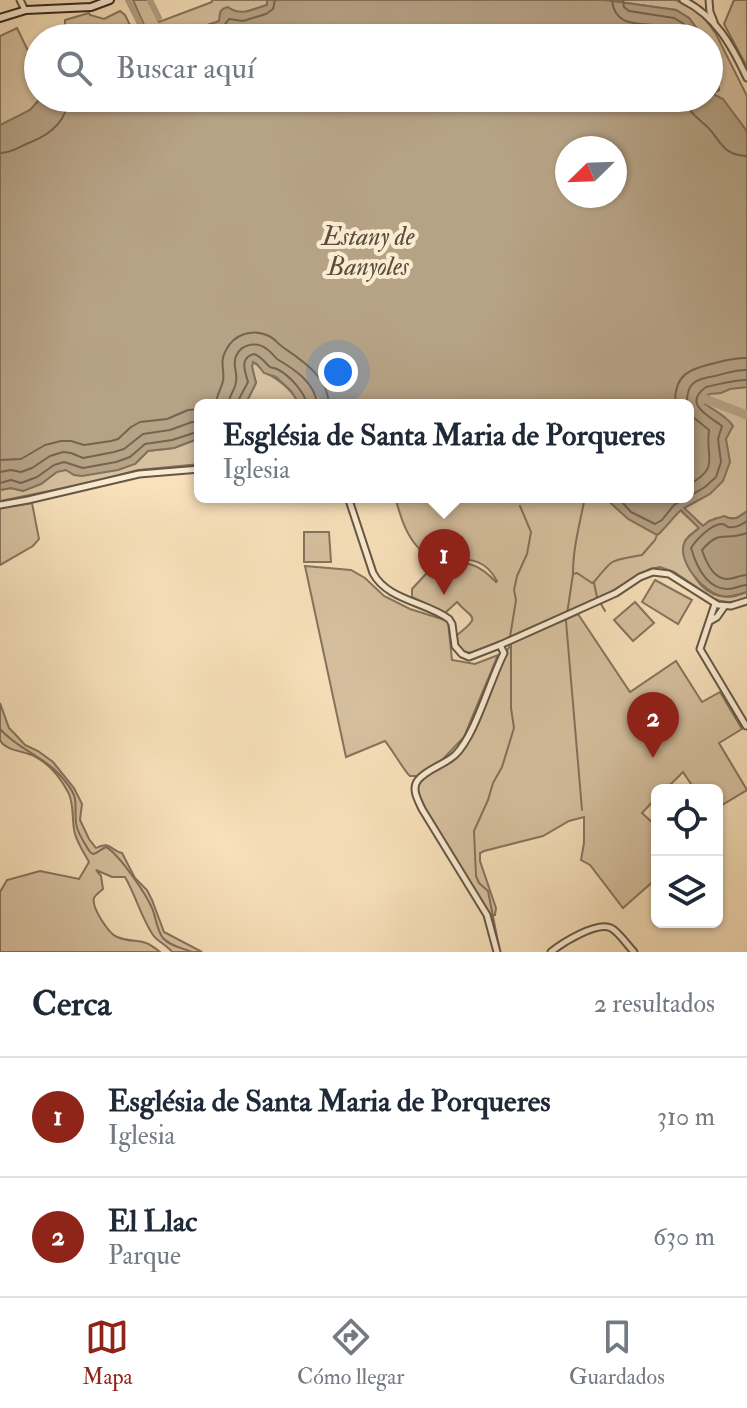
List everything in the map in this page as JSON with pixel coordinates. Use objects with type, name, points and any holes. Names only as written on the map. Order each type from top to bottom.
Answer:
[{"type":"street","points":[[20,0],[25,10]]},
{"type":"street","points":[[69,0],[74,8]]},
{"type":"street","points":[[0,18],[25,10],[91,7],[110,0]]},
{"type":"street","points":[[683,0],[715,24]]},
{"type":"street","points":[[709,0],[716,24]]},
{"type":"street","points":[[723,34],[747,78]]},
{"type":"street","points":[[0,505],[139,474],[194,469]]},
{"type":"street","points":[[350,503],[378,581],[393,593],[449,619],[455,646],[469,657],[616,593],[644,575],[662,572],[679,579],[715,604],[725,606],[747,601]]},
{"type":"street","points":[[715,604],[700,649],[746,726]]},
{"type":"street","points":[[710,621],[725,606]]},
{"type":"street","points":[[497,952],[487,915],[422,809],[415,786],[419,779],[455,755],[467,738],[504,653],[500,645]]},
{"type":"street","points":[[551,952],[562,943],[604,926],[612,928],[634,952]]},
{"type":"shaded area","points":[[133,0],[148,0],[159,22],[212,0],[267,0],[267,5],[242,13],[230,9],[216,23],[144,24]]},
{"type":"shaded area","points":[[605,0],[676,0],[694,9],[709,24],[694,24],[676,10]]},
{"type":"shaded area","points":[[734,0],[747,0],[747,67],[724,24]]},
{"type":"shaded area","points":[[120,11],[130,24],[65,24],[65,20],[89,13],[104,19]]},
{"type":"shaded area","points":[[17,28],[24,42],[24,112],[27,112],[0,128],[0,36]]},
{"type":"shaded area","points":[[723,48],[747,96],[747,135],[723,106]]},
{"type":"shaded area","points":[[253,362],[278,380],[296,399],[248,399],[256,383]]},
{"type":"shaded area","points":[[747,387],[747,511],[737,518],[716,518],[703,526],[684,508],[706,496],[705,390]]},
{"type":"shaded area","points":[[194,440],[194,465],[138,470],[0,501],[0,490],[11,488],[23,491],[41,484],[63,465],[135,464],[148,451],[174,448]]},
{"type":"shaded area","points":[[32,503],[39,539],[33,546],[0,565],[0,508]]},
{"type":"shaded area","points":[[397,503],[615,503],[659,534],[680,510],[699,528],[689,536],[683,548],[703,588],[719,596],[731,597],[747,592],[747,598],[730,602],[714,599],[674,572],[660,567],[650,569],[607,594],[486,649],[465,652],[459,647],[457,635],[470,624],[472,617],[457,602],[445,613],[412,597],[412,589],[440,562],[471,564],[497,581],[478,562],[435,558],[425,553],[415,544]]},
{"type":"shaded area","points":[[304,532],[329,532],[331,562],[304,562]]},
{"type":"shaded area","points":[[305,566],[351,570],[384,596],[410,609],[445,620],[448,622],[452,660],[475,664],[498,655],[464,737],[443,759],[418,776],[408,774],[385,741],[346,757]]},
{"type":"shaded area","points":[[655,580],[692,600],[678,624],[642,602]]},
{"type":"shaded area","points":[[635,602],[654,623],[633,641],[614,620]]},
{"type":"shaded area","points":[[578,614],[630,692],[676,661],[702,702],[720,692],[742,729],[719,743],[747,790],[723,804],[723,784],[691,784],[683,772],[671,784],[651,784],[651,803],[642,813],[651,821],[651,883],[623,908],[590,865],[581,860],[584,817],[569,821],[543,836],[480,853],[496,908],[495,915],[490,915],[423,808],[418,794],[420,780],[456,756],[469,739],[512,643]]},
{"type":"shaded area","points":[[0,703],[9,728],[25,745],[53,762],[74,788],[82,804],[80,820],[96,848],[107,846],[122,853],[135,878],[147,890],[164,932],[202,952],[172,952],[153,935],[125,877],[112,877],[96,870],[101,876],[103,889],[94,902],[105,926],[117,937],[143,942],[160,952],[0,952],[0,892],[7,880],[40,871],[79,879],[89,862],[76,838],[71,802],[61,781],[39,759],[6,746],[0,740]]},
{"type":"water","points":[[267,0],[605,0],[676,10],[694,24],[211,24],[219,21],[220,12],[225,8],[247,11],[267,5]]},
{"type":"water","name":"Estany de Banyoles","points":[[723,99],[746,130],[747,387],[706,396],[705,404],[733,426],[726,439],[730,462],[723,481],[710,494],[694,503],[694,399],[296,399],[276,377],[264,373],[253,362],[256,383],[248,399],[194,399],[194,440],[174,448],[148,451],[135,464],[118,470],[82,476],[66,470],[23,491],[11,488],[0,490],[0,125],[26,112],[723,112]]},
{"type":"water","name":"Estany de Banyoles","points":[[611,503],[693,503],[684,508],[703,526],[724,516],[736,518],[747,511],[747,592],[731,596],[715,594],[693,574],[683,549],[686,539],[699,528],[681,510],[657,535],[628,519]]},
{"type":"waterway","points":[[128,0],[140,24]]},
{"type":"waterway","points":[[150,0],[159,18]]},
{"type":"waterway","points":[[705,399],[747,415]]},
{"type":"waterway","points":[[573,573],[575,544],[584,503]]},
{"type":"waterway","points":[[510,637],[516,600],[514,590],[531,532],[520,506]]},
{"type":"waterway","points":[[582,810],[566,621],[573,574],[577,573],[592,583],[614,561],[642,555],[657,535]]},
{"type":"waterway","points":[[594,583],[605,611]]},
{"type":"waterway","points":[[500,952],[488,891],[476,876],[474,831],[502,767],[514,728],[511,645]]},
{"type":"waterway","points":[[0,729],[65,781],[75,797],[78,831],[90,852],[93,854],[106,847],[111,851],[144,894],[163,938],[192,952]]},
{"type":"place","name":"Església de Santa Maria de Porqueres","points":[[444,595]]},
{"type":"place","name":"El Llac","points":[[653,758]]}]
